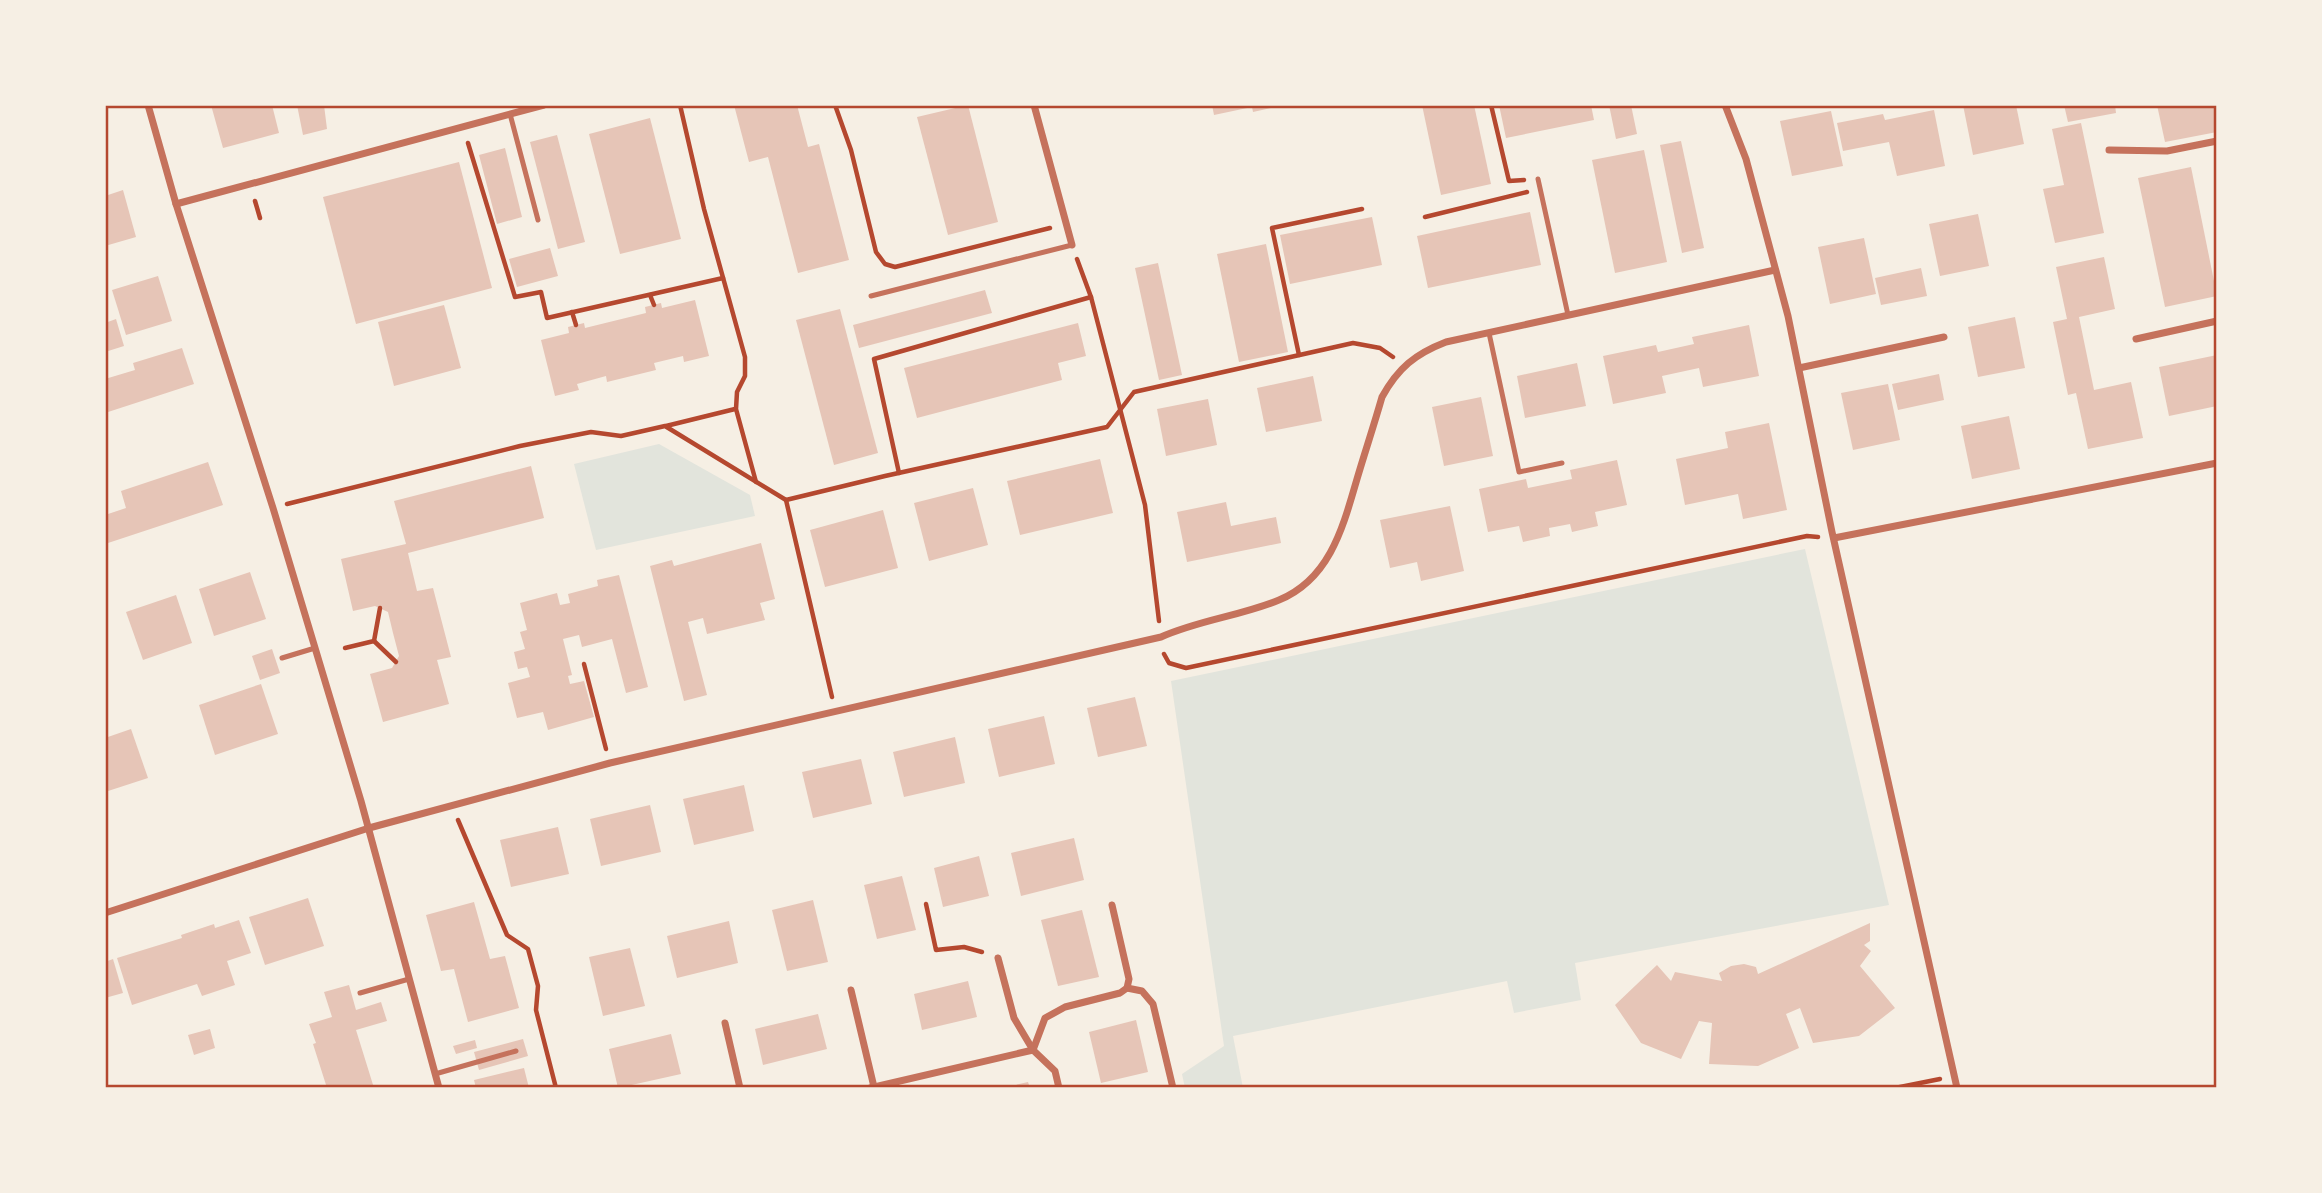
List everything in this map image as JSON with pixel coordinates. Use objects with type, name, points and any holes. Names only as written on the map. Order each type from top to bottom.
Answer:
[{"type":"street","points":[[148,105],[176,204],[273,508],[369,828],[439,1088]]},
{"type":"street","points":[[176,204],[544,105]]},
{"type":"street","points":[[1034,105],[1072,245]]},
{"type":"street","points":[[1726,105],[1746,159],[1788,316],[1833,538],[1957,1088]]},
{"type":"street","points":[[2109,150],[2167,151],[2216,141],[2217,150]]},
{"type":"street","points":[[105,913],[369,828],[452,805],[610,763],[1161,637],[1186,626],[1251,610],[1282,599],[1309,581],[1329,557],[1342,530],[1382,397],[1391,380],[1425,350],[1446,342],[1775,270]]},
{"type":"street","points":[[2136,339],[2217,321]]},
{"type":"street","points":[[1798,368],[1944,337]]},
{"type":"street","points":[[1833,538],[2217,463]]},
{"type":"street","points":[[1033,1050],[1045,1018],[1065,1007],[1120,993],[1127,988],[1129,979],[1112,905]]},
{"type":"street","points":[[998,958],[1014,1018],[1033,1050],[1055,1071],[1059,1088]]},
{"type":"street","points":[[1127,988],[1142,991],[1153,1004],[1173,1088]]},
{"type":"street","points":[[851,990],[872,1088],[1033,1050]]},
{"type":"street","points":[[725,1023],[740,1088]]},
{"type":"lane","points":[[510,114],[538,220]]},
{"type":"lane","points":[[1538,179],[1567,315]]},
{"type":"lane","points":[[871,296],[1072,245]]},
{"type":"lane","points":[[1489,333],[1519,472],[1562,463]]},
{"type":"lane","points":[[282,658],[315,648]]},
{"type":"lane","points":[[360,993],[409,979]]},
{"type":"lane","points":[[435,1074],[516,1051]]},
{"type":"path","points":[[680,105],[745,357],[745,376],[737,392],[736,409],[756,482]]},
{"type":"path","points":[[835,105],[851,150],[876,252],[885,264],[895,267],[1066,224]]},
{"type":"path","points":[[1491,105],[1509,181],[1538,179]]},
{"type":"path","points":[[463,127],[515,297],[541,292],[547,318],[723,278]]},
{"type":"path","points":[[1425,218],[1541,189]]},
{"type":"path","points":[[1299,355],[1272,228],[1362,209]]},
{"type":"path","points":[[1072,245],[1091,297],[1145,505],[1163,653],[1169,663],[1186,668],[1807,536],[1833,538]]},
{"type":"path","points":[[650,295],[654,305]]},
{"type":"path","points":[[899,472],[874,359],[1091,297]]},
{"type":"path","points":[[572,313],[576,325]]},
{"type":"path","points":[[665,426],[786,500],[899,472],[1107,427],[1134,392],[1353,343],[1380,348],[1406,364]]},
{"type":"path","points":[[273,508],[520,446],[591,432],[621,436],[736,409]]},
{"type":"path","points":[[786,500],[836,711]]},
{"type":"path","points":[[374,641],[380,608]]},
{"type":"path","points":[[345,648],[374,641]]},
{"type":"path","points":[[374,641],[396,662]]},
{"type":"path","points":[[584,664],[610,763]]},
{"type":"path","points":[[452,805],[508,935],[528,950],[538,986],[536,1010],[556,1088]]},
{"type":"path","points":[[926,904],[936,950],[964,947],[998,958]]},
{"type":"path","points":[[1895,1088],[1955,1076]]},
{"type":"shaded area","points":[[659,444],[750,495],[755,516],[596,550],[574,464]]},
{"type":"shaded area","points":[[1805,549],[1889,905],[1575,963],[1581,1000],[1514,1013],[1507,981],[1233,1036],[1243,1088],[1185,1088],[1182,1074],[1224,1046],[1171,681]]},
{"type":"building","points":[[211,105],[272,105],[279,133],[223,148]]},
{"type":"building","points":[[297,105],[324,105],[327,129],[303,135]]},
{"type":"building","points":[[734,105],[797,105],[808,147],[819,144],[849,260],[798,273],[768,157],[749,162]]},
{"type":"building","points":[[968,105],[998,222],[948,235],[917,117]]},
{"type":"building","points":[[1212,105],[1280,106],[1253,112],[1252,107],[1214,115]]},
{"type":"building","points":[[1422,105],[1474,105],[1491,184],[1441,195]]},
{"type":"building","points":[[1499,105],[1591,105],[1594,120],[1506,138]]},
{"type":"building","points":[[1609,105],[1631,105],[1637,134],[1616,139]]},
{"type":"building","points":[[1963,105],[2016,105],[2024,144],[1973,155]]},
{"type":"building","points":[[2064,105],[2115,105],[2116,113],[2068,122]]},
{"type":"building","points":[[2157,105],[2217,105],[2217,132],[2165,142]]},
{"type":"building","points":[[1934,110],[1945,166],[1897,176],[1889,142],[1843,151],[1837,123],[1883,114],[1885,120]]},
{"type":"building","points":[[1831,111],[1843,166],[1792,176],[1780,121]]},
{"type":"building","points":[[650,118],[681,239],[620,254],[589,134]]},
{"type":"building","points":[[2081,123],[2104,233],[2055,243],[2043,189],[2064,185],[2052,129]]},
{"type":"building","points":[[557,135],[585,242],[558,249],[530,142]]},
{"type":"building","points":[[1681,141],[1704,248],[1682,253],[1660,145]]},
{"type":"building","points":[[505,148],[522,217],[497,224],[479,155]]},
{"type":"building","points":[[1644,150],[1667,262],[1615,273],[1592,160]]},
{"type":"building","points":[[459,162],[492,288],[356,324],[323,197]]},
{"type":"building","points":[[2191,167],[2217,296],[2165,307],[2138,178]]},
{"type":"building","points":[[123,190],[136,237],[105,246],[105,196]]},
{"type":"building","points":[[1530,212],[1541,265],[1428,288],[1417,236]]},
{"type":"building","points":[[1978,214],[1989,266],[1940,276],[1929,224]]},
{"type":"building","points":[[1372,217],[1382,265],[1290,284],[1280,235]]},
{"type":"building","points":[[1864,238],[1876,294],[1830,304],[1818,247]]},
{"type":"building","points":[[1266,244],[1288,352],[1239,362],[1217,254]]},
{"type":"building","points":[[550,248],[558,276],[517,287],[509,259]]},
{"type":"building","points":[[2104,257],[2115,309],[2079,317],[2094,390],[2131,382],[2143,438],[2088,449],[2076,393],[2068,395],[2053,322],[2067,319],[2056,267]]},
{"type":"building","points":[[1158,263],[1182,375],[1159,380],[1135,268]]},
{"type":"building","points":[[1921,268],[1927,296],[1881,305],[1875,278]]},
{"type":"building","points":[[158,276],[172,321],[126,335],[112,290]]},
{"type":"building","points":[[985,290],[992,313],[859,348],[853,325]]},
{"type":"building","points":[[695,300],[709,356],[684,362],[683,356],[654,363],[656,370],[607,382],[606,376],[577,384],[579,390],[555,396],[541,340],[569,333],[568,327],[584,323],[585,328],[646,313],[645,307],[661,303],[662,308]]},
{"type":"building","points":[[444,305],[461,368],[394,386],[378,322]]},
{"type":"building","points":[[840,309],[878,453],[834,465],[796,320]]},
{"type":"building","points":[[2015,317],[2025,368],[1978,377],[1968,327]]},
{"type":"building","points":[[116,319],[124,346],[105,352],[105,323]]},
{"type":"building","points":[[1078,323],[1086,356],[1058,363],[1062,380],[917,418],[904,368]]},
{"type":"building","points":[[1749,325],[1759,376],[1703,387],[1699,368],[1662,376],[1666,393],[1613,404],[1603,356],[1656,345],[1658,352],[1694,344],[1692,337]]},
{"type":"building","points":[[182,348],[194,384],[105,413],[105,379],[135,370],[133,363]]},
{"type":"building","points":[[2217,355],[2217,406],[2169,416],[2159,367]]},
{"type":"building","points":[[1577,363],[1586,406],[1525,418],[1517,376]]},
{"type":"building","points":[[1939,374],[1944,400],[1898,410],[1892,384]]},
{"type":"building","points":[[1313,376],[1322,421],[1266,432],[1257,388]]},
{"type":"building","points":[[1888,384],[1900,440],[1853,450],[1841,393]]},
{"type":"building","points":[[1481,397],[1493,456],[1444,466],[1432,407]]},
{"type":"building","points":[[1208,399],[1217,445],[1166,456],[1157,409]]},
{"type":"building","points":[[2009,416],[2020,469],[1972,479],[1961,426]]},
{"type":"building","points":[[1769,423],[1787,510],[1743,519],[1738,494],[1685,505],[1676,459],[1728,448],[1725,432]]},
{"type":"building","points":[[1100,459],[1113,513],[1020,535],[1007,481]]},
{"type":"building","points":[[1617,460],[1627,505],[1595,512],[1598,526],[1572,532],[1570,524],[1549,528],[1550,536],[1523,542],[1519,526],[1488,532],[1479,489],[1526,479],[1528,488],[1572,479],[1570,470]]},
{"type":"building","points":[[208,462],[223,505],[105,544],[105,515],[126,508],[121,491]]},
{"type":"building","points":[[531,466],[544,518],[408,553],[417,591],[433,588],[451,657],[437,660],[449,704],[383,722],[370,674],[392,668],[399,656],[388,612],[375,606],[353,611],[341,559],[406,544],[394,501]]},
{"type":"building","points":[[973,488],[988,545],[929,561],[914,503]]},
{"type":"building","points":[[1226,502],[1231,526],[1276,517],[1281,543],[1187,562],[1177,512]]},
{"type":"building","points":[[1450,506],[1464,571],[1421,581],[1417,562],[1390,568],[1380,520]]},
{"type":"building","points":[[883,510],[898,568],[825,587],[810,530]]},
{"type":"building","points":[[761,543],[775,599],[760,603],[765,620],[707,634],[703,618],[688,622],[707,695],[684,701],[650,566],[672,560],[674,566]]},
{"type":"building","points":[[250,572],[266,619],[214,636],[199,589]]},
{"type":"building","points":[[619,575],[648,687],[626,693],[612,639],[582,647],[579,635],[563,639],[572,675],[568,676],[570,684],[584,681],[594,717],[548,730],[543,712],[517,718],[508,683],[530,677],[527,667],[518,669],[514,652],[525,649],[520,632],[527,630],[520,603],[557,593],[560,605],[570,603],[568,594],[598,586],[597,580]]},
{"type":"building","points":[[176,595],[192,643],[143,660],[126,612]]},
{"type":"building","points":[[272,649],[280,673],[260,680],[252,656]]},
{"type":"building","points":[[261,684],[278,734],[215,755],[199,705]]},
{"type":"building","points":[[1135,697],[1147,746],[1098,757],[1087,708]]},
{"type":"building","points":[[1044,716],[1055,764],[999,777],[988,729]]},
{"type":"building","points":[[131,729],[148,778],[105,792],[105,738]]},
{"type":"building","points":[[955,737],[965,783],[904,797],[893,752]]},
{"type":"building","points":[[861,759],[872,804],[813,818],[802,772]]},
{"type":"building","points":[[744,785],[754,831],[694,845],[683,799]]},
{"type":"building","points":[[650,805],[661,852],[601,866],[590,819]]},
{"type":"building","points":[[558,827],[569,874],[511,887],[500,840]]},
{"type":"building","points":[[1074,838],[1084,880],[1021,896],[1011,853]]},
{"type":"building","points":[[979,856],[989,896],[943,907],[934,868]]},
{"type":"building","points":[[902,876],[916,930],[877,939],[864,885]]},
{"type":"building","points":[[308,898],[324,946],[265,965],[249,917]]},
{"type":"building","points":[[813,900],[828,962],[787,971],[772,910]]},
{"type":"building","points":[[474,902],[490,959],[505,956],[519,1008],[468,1022],[454,969],[441,971],[426,915]]},
{"type":"building","points":[[1082,910],[1099,977],[1058,986],[1041,920]]},
{"type":"building","points":[[239,920],[251,953],[227,961],[235,985],[202,996],[197,984],[132,1005],[117,958],[182,938],[181,935],[214,924],[215,928]]},
{"type":"building","points":[[729,921],[738,963],[677,978],[667,936]]},
{"type":"building","points":[[1870,923],[1870,941],[1864,945],[1871,951],[1860,966],[1895,1008],[1859,1036],[1813,1043],[1800,1008],[1786,1014],[1799,1048],[1758,1066],[1709,1064],[1712,1023],[1699,1021],[1681,1059],[1641,1043],[1615,1005],[1657,965],[1671,981],[1675,972],[1722,981],[1719,973],[1731,966],[1744,964],[1756,967],[1758,974]]},
{"type":"building","points":[[630,948],[645,1006],[603,1016],[589,957]]},
{"type":"building","points":[[113,959],[123,993],[105,998],[105,962]]},
{"type":"building","points":[[968,981],[977,1017],[922,1030],[914,994]]},
{"type":"building","points":[[349,985],[356,1010],[381,1002],[387,1021],[356,1030],[374,1088],[327,1088],[313,1044],[316,1043],[309,1024],[332,1017],[324,992]]},
{"type":"building","points":[[818,1014],[827,1049],[763,1065],[755,1029]]},
{"type":"building","points":[[1136,1020],[1148,1072],[1101,1083],[1089,1032]]},
{"type":"building","points":[[210,1029],[215,1048],[194,1055],[188,1035]]},
{"type":"building","points":[[671,1034],[681,1074],[618,1088],[609,1049]]},
{"type":"building","points":[[523,1039],[528,1056],[479,1070],[474,1052]]},
{"type":"building","points":[[475,1040],[477,1048],[456,1054],[453,1046]]},
{"type":"building","points":[[524,1068],[529,1088],[476,1088],[474,1080]]},
{"type":"building","points":[[1028,1082],[1030,1088],[1007,1087]]}]
